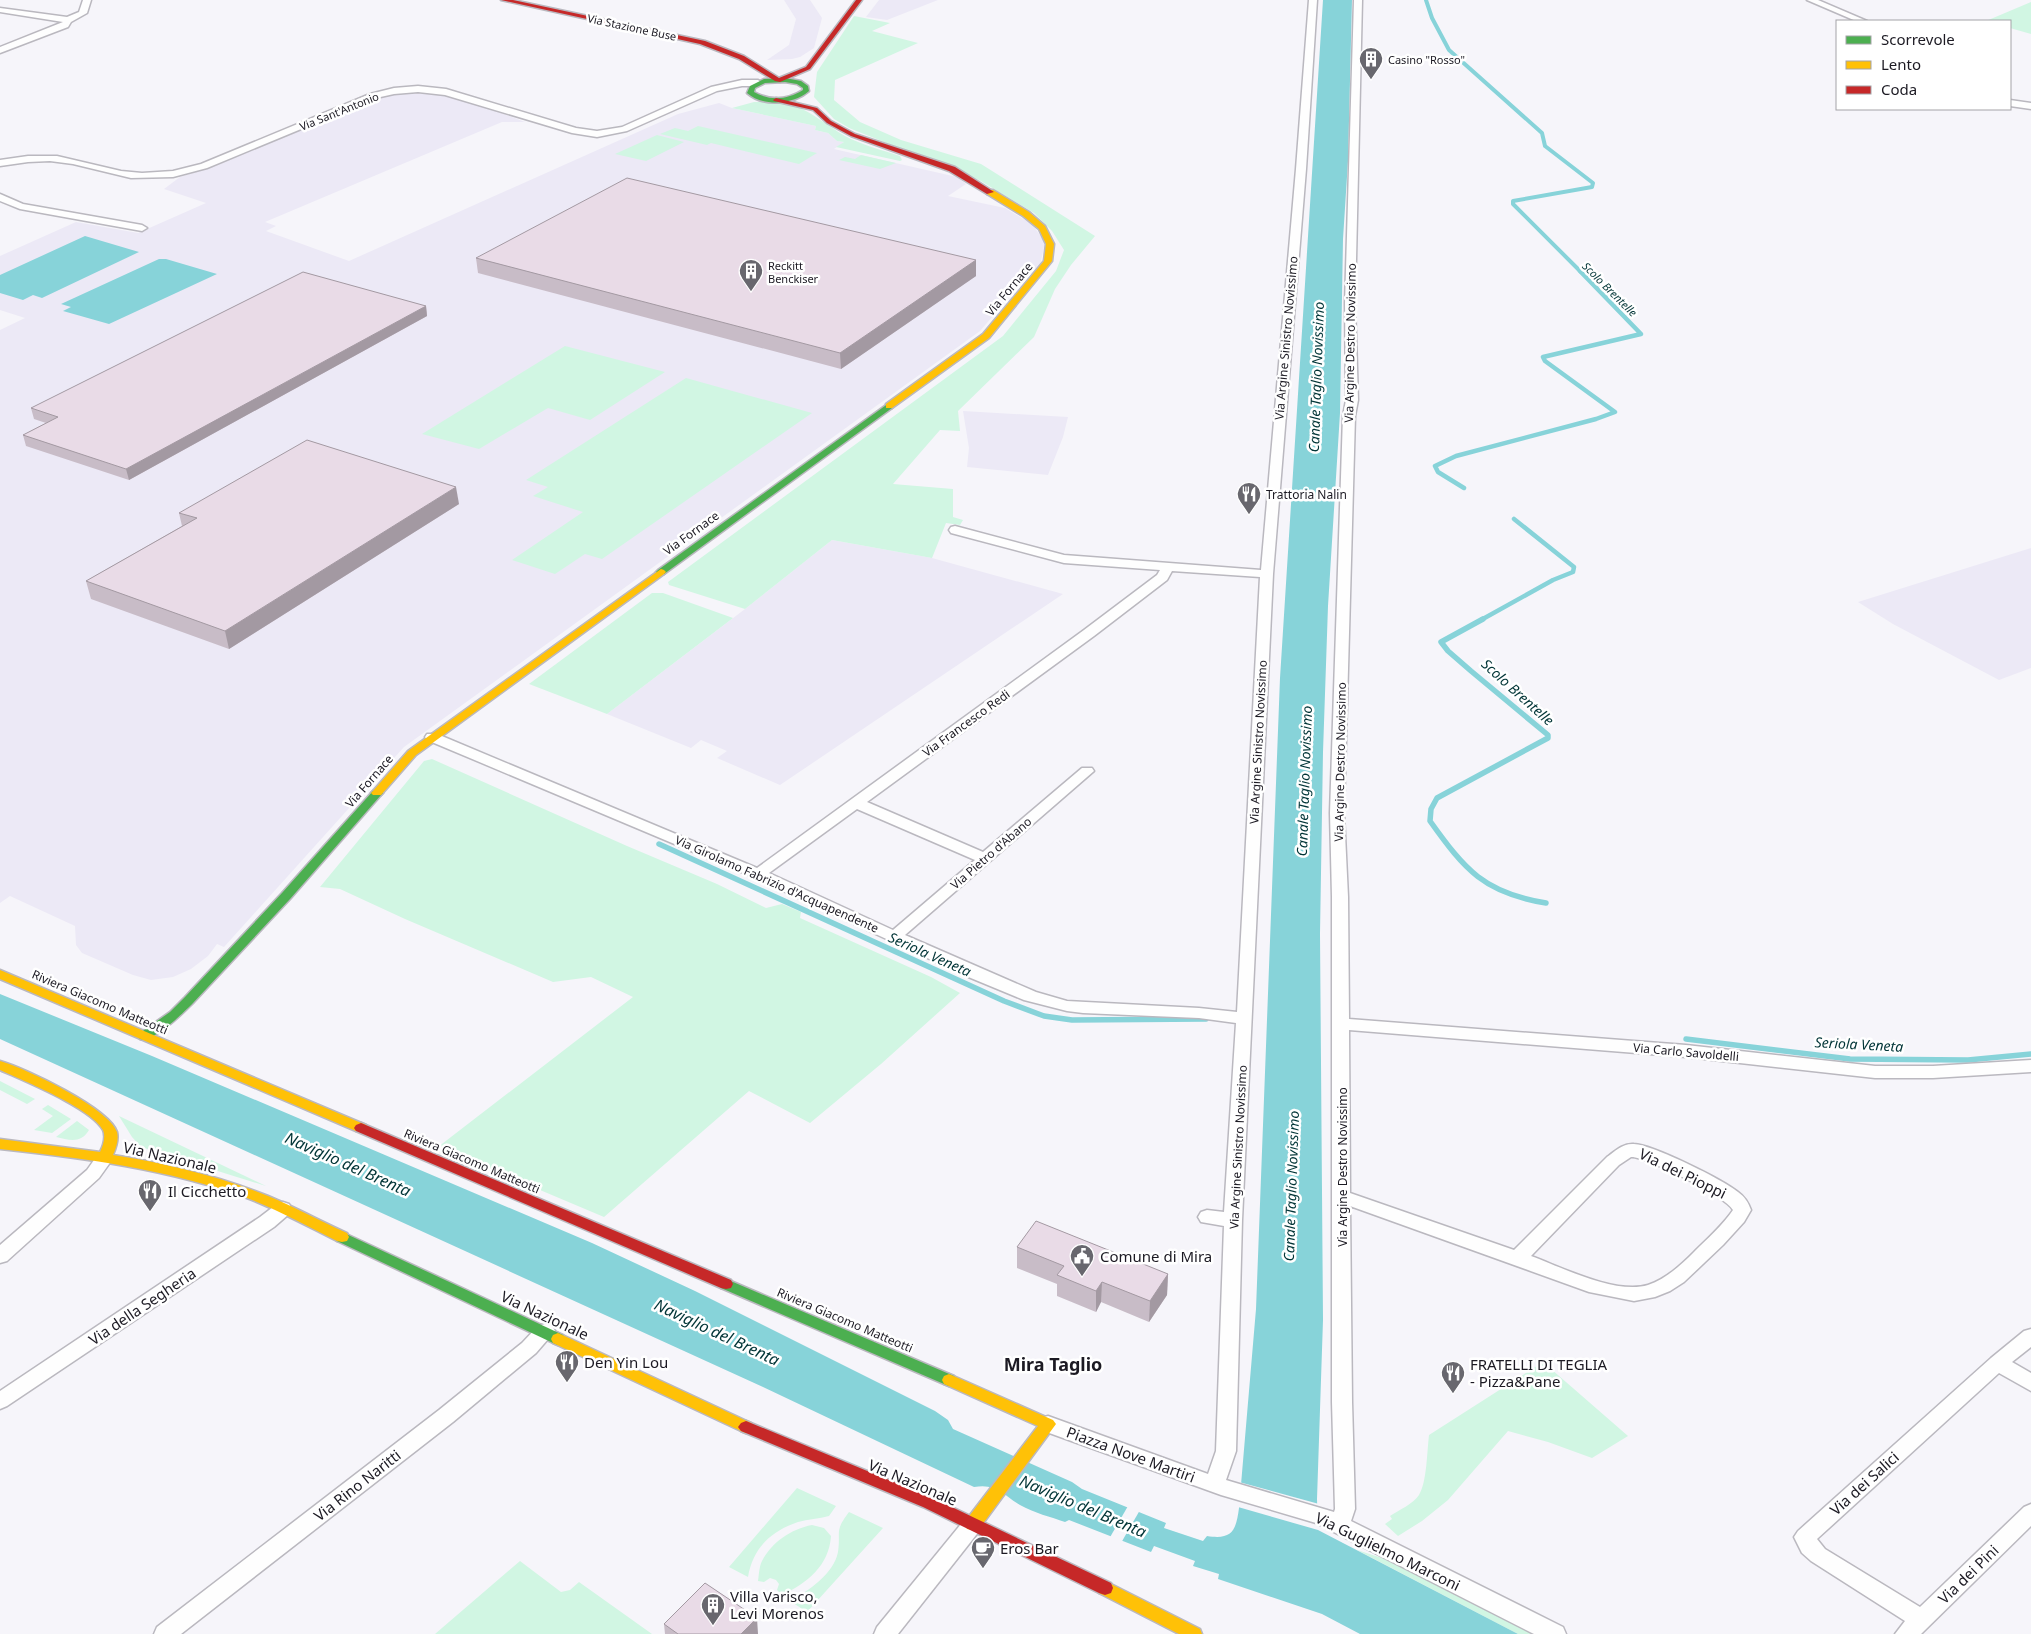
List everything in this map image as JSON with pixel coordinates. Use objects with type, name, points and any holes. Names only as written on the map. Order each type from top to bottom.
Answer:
[{"type":"street","points":[[0,50],[65,25],[68,20],[83,13],[88,0]]},
{"type":"street","name":"Via Stazione Buse","points":[[504,0],[686,38],[715,46],[743,58],[765,70],[778,80]]},
{"type":"street","points":[[778,80],[808,68],[860,0]]},
{"type":"street","name":"Via Argine Sinistro Novissimo","points":[[1215,1483],[1226,1451],[1233,1220],[1267,574],[1301,169],[1312,0]]},
{"type":"street","name":"Via Argine Destro Novissimo","points":[[1331,1520],[1345,1509],[1342,1402],[1341,1024],[1337,813],[1349,416],[1352,400],[1350,303],[1358,0]]},
{"type":"street","points":[[1811,0],[1860,20]]},
{"type":"street","points":[[1,10],[68,20]]},
{"type":"street","points":[[796,60],[823,50]]},
{"type":"street","points":[[743,58],[773,62]]},
{"type":"street","points":[[756,66],[761,73],[759,83]]},
{"type":"street","points":[[776,100],[793,98],[805,89],[808,68]]},
{"type":"street","points":[[750,92],[752,86],[759,83],[778,80],[794,81],[805,89]]},
{"type":"street","name":"Via Sant'Antonio","points":[[0,163],[23,159],[48,158],[69,160],[129,175],[154,176],[181,173],[204,166],[373,96],[402,90],[426,89],[446,92],[576,131],[597,134],[624,129],[704,94],[732,84],[759,83]]},
{"type":"street","name":"Via Fornace","points":[[805,89],[815,109]]},
{"type":"street","name":"Via Sant'Antonio","points":[[704,94],[725,90],[750,92]]},
{"type":"street","name":"Via Fornace","points":[[144,1036],[174,1015],[189,1000],[286,896],[412,753],[986,336],[1045,266],[1051,250],[1049,238],[1042,228],[1026,214],[959,173],[853,135],[830,122],[815,109],[794,102],[759,98],[750,92]]},
{"type":"street","points":[[2011,103],[2031,106]]},
{"type":"street","points":[[0,198],[20,206],[142,228]]},
{"type":"street","points":[[955,530],[1064,559],[1267,574]]},
{"type":"street","name":"Via Francesco Redi","points":[[758,874],[1089,633],[1162,577],[1168,567]]},
{"type":"street","name":"Via Girolamo Fabrizio d'Acquapendente","points":[[432,737],[758,874],[1013,989],[1067,1006],[1106,1010],[1199,1013],[1245,1018]]},
{"type":"street","name":"Via Pietro d'Abano","points":[[895,936],[1087,771]]},
{"type":"street","points":[[857,803],[984,858]]},
{"type":"street","name":"Riviera Giacomo Matteotti","points":[[0,974],[934,1373]]},
{"type":"street","name":"Via Carlo Savoldelli","points":[[1341,1024],[1686,1051],[1875,1072],[1934,1072],[2031,1066]]},
{"type":"street","points":[[0,1065],[55,1092],[97,1116],[110,1130],[111,1145],[105,1158],[93,1174],[0,1256]]},
{"type":"street","name":"Via Nazionale","points":[[0,1144],[105,1158],[168,1169],[250,1194],[763,1435],[929,1503],[1194,1634]]},
{"type":"street","name":"Via dei Pioppi","points":[[1342,1198],[1354,1200],[1596,1287],[1635,1294],[1651,1292],[1689,1270],[1738,1217],[1742,1210],[1740,1204],[1730,1195],[1653,1155],[1634,1150],[1628,1151],[1613,1162],[1518,1258]]},
{"type":"street","name":"Via della Segheria","points":[[0,1400],[259,1228],[283,1209]]},
{"type":"street","points":[[1207,1217],[1233,1220]]},
{"type":"street","name":"Via Rino Naritti","points":[[165,1634],[402,1451],[529,1348],[545,1331]]},
{"type":"street","name":"Via dei Salici","points":[[1913,1627],[1809,1547],[1805,1538],[1998,1363],[2031,1336]]},
{"type":"street","points":[[1998,1363],[2031,1383]]},
{"type":"street","name":"Piazza Nove Martiri","points":[[934,1373],[1048,1424],[1152,1463],[1215,1483]]},
{"type":"street","points":[[885,1634],[974,1524],[1048,1424]]},
{"type":"street","name":"Via Guglielmo Marconi","points":[[1215,1483],[1238,1492],[1331,1520],[1555,1634]]},
{"type":"street","name":"Via dei Pini","points":[[1913,1627],[2031,1513]]},
{"type":"shaded area","points":[[784,0],[810,0],[822,18],[814,48],[800,57],[767,60],[789,45],[796,19]]},
{"type":"shaded area","points":[[879,0],[938,0],[887,20],[866,17]]},
{"type":"shaded area","points":[[422,91],[442,94],[525,122],[502,122],[265,222],[276,226],[266,231],[349,261],[678,114],[719,103],[732,108],[816,126],[815,130],[828,133],[837,141],[844,142],[834,149],[957,177],[966,184],[948,196],[1005,208],[1032,224],[1045,242],[1040,266],[1031,272],[980,331],[404,747],[224,947],[217,944],[208,956],[191,969],[173,977],[151,980],[133,975],[82,953],[76,945],[75,926],[10,896],[0,903],[0,330],[25,318],[0,310],[0,256],[76,222],[138,233],[206,203],[164,189],[180,177],[215,166],[378,97],[400,92]]},
{"type":"shaded area","points":[[963,411],[1068,417],[1063,437],[1048,475],[967,467],[969,448]]},
{"type":"shaded area","points":[[832,540],[932,558],[1063,594],[780,785],[717,758],[727,751],[701,740],[691,748],[607,714],[745,609]]},
{"type":"shaded area","points":[[2031,548],[2031,668],[1999,680],[1893,624],[1858,602]]},
{"type":"green space","points":[[2031,2],[2031,34],[2011,28],[2011,20],[1988,20]]},
{"type":"green space","points":[[854,16],[890,23],[872,31],[918,43],[835,80],[834,100],[860,122],[901,140],[981,164],[1095,236],[1071,265],[1055,289],[1034,337],[958,411],[960,431],[940,430],[893,484],[953,489],[953,517],[963,520],[960,525],[946,523],[932,558],[832,540],[745,609],[669,585],[668,582],[1003,336],[1056,271],[1064,250],[1052,231],[1034,213],[979,180],[849,128],[834,119],[814,97],[817,72]]},
{"type":"green space","points":[[754,102],[771,102],[794,106],[812,114],[845,136],[865,145],[900,156],[902,160],[836,147],[844,142],[837,141],[828,133],[815,130],[816,126],[732,108]]},
{"type":"green space","points":[[698,126],[817,153],[799,164],[711,143],[707,145],[660,134],[675,128],[688,131]]},
{"type":"green space","points":[[657,135],[684,142],[646,161],[615,154]]},
{"type":"green space","points":[[861,155],[896,163],[880,169],[839,160],[845,157],[855,159]]},
{"type":"green space","points":[[565,346],[665,372],[590,420],[548,408],[479,449],[422,434]]},
{"type":"green space","points":[[686,378],[812,413],[602,559],[585,554],[555,574],[512,560],[583,512],[533,496],[548,487],[526,480]]},
{"type":"green space","points":[[652,593],[663,593],[733,618],[607,714],[529,684]]},
{"type":"green space","points":[[432,759],[717,884],[766,908],[782,904],[801,912],[800,918],[931,977],[960,993],[881,1064],[810,1123],[749,1091],[604,1217],[438,1147],[633,997],[591,977],[553,982],[340,889],[320,887],[424,761]]},
{"type":"green space","points":[[0,1081],[35,1099],[27,1104],[0,1090]]},
{"type":"green space","points":[[48,1105],[71,1119],[52,1133],[34,1130],[53,1116],[42,1109]]},
{"type":"green space","points":[[119,1116],[266,1186],[141,1147],[132,1137]]},
{"type":"green space","points":[[77,1121],[89,1130],[86,1134],[74,1140],[56,1137]]},
{"type":"green space","points":[[1543,1362],[1628,1436],[1592,1458],[1548,1442],[1508,1431],[1448,1500],[1422,1521],[1398,1536],[1385,1524],[1392,1519],[1390,1516],[1410,1504],[1422,1489],[1429,1435]]},
{"type":"green space","points":[[797,1488],[836,1506],[829,1516],[798,1522],[779,1530],[759,1549],[750,1567],[748,1577],[729,1567]]},
{"type":"green space","points":[[849,1512],[883,1528],[807,1612],[790,1601],[812,1587],[831,1568],[838,1552],[839,1531]]},
{"type":"green space","points":[[812,1525],[824,1528],[831,1536],[826,1556],[815,1572],[800,1585],[782,1595],[777,1590],[779,1584],[776,1580],[770,1578],[764,1582],[758,1581],[761,1563],[771,1548],[790,1533]]},
{"type":"green space","points":[[1357,1550],[1382,1558],[1536,1634],[1518,1634]]},
{"type":"green space","points":[[520,1561],[561,1592],[570,1590],[579,1582],[652,1634],[435,1634]]},
{"type":"water","points":[[1323,0],[1352,0],[1348,161],[1343,239],[1340,413],[1328,606],[1323,752],[1320,934],[1323,1320],[1317,1499],[1318,1530],[1518,1634],[1360,1634],[1322,1614],[1218,1579],[1219,1574],[1193,1566],[1195,1561],[1154,1546],[1151,1552],[1069,1520],[1065,1522],[1037,1513],[1020,1505],[994,1488],[974,1487],[763,1387],[0,1039],[0,994],[152,1056],[592,1243],[695,1291],[935,1411],[948,1420],[953,1429],[1072,1482],[1082,1489],[1166,1523],[1164,1528],[1203,1541],[1207,1536],[1222,1537],[1231,1532],[1236,1523],[1239,1508],[1256,1309],[1280,678]]},
{"type":"water","points":[[85,236],[139,252],[42,298],[33,295],[23,300],[0,293],[0,275]]},
{"type":"water","points":[[159,259],[166,259],[217,274],[109,324],[63,311],[71,307],[61,304]]},
{"type":"pier","points":[[1239,1482],[1319,1504],[1320,1522],[1318,1530],[1238,1507]]},
{"type":"pier","points":[[1128,1506],[1140,1510],[1121,1543],[1109,1539]]},
{"type":"building","name":"Reckitt Benckiser","points":[[627,178],[976,260],[840,353],[476,258]]},
{"type":"building","points":[[303,272],[426,306],[126,469],[23,435],[58,417],[31,408]]},
{"type":"building","points":[[307,440],[456,487],[225,631],[86,581],[197,518],[179,513]]},
{"type":"building","points":[[1036,1221],[1168,1274],[1150,1301],[1102,1282],[1096,1291],[1057,1275],[1064,1266],[1017,1247]]},
{"type":"building","points":[[705,1583],[757,1618],[741,1634],[678,1634],[664,1624]]},
{"type":"waterway","name":"Scolo Brentelle","points":[[1426,0],[1432,18],[1449,50],[1542,133],[1545,146],[1593,183],[1592,187],[1513,201],[1513,204],[1580,271]]},
{"type":"waterway","name":"Scolo Brentelle","points":[[1464,488],[1438,472],[1435,466],[1456,456],[1596,419],[1615,412],[1545,361],[1543,357],[1641,334],[1580,271]]},
{"type":"waterway","name":"Scolo Brentelle","points":[[1481,620],[1553,580],[1573,572],[1574,567],[1514,519]]},
{"type":"waterway","name":"Scolo Brentelle","points":[[1483,619],[1441,642],[1448,651],[1471,671],[1548,735],[1548,738],[1437,798],[1431,809],[1430,821],[1454,853],[1478,877],[1491,886],[1507,893],[1546,903]]},
{"type":"waterway","name":"Seriola Veneta","points":[[659,844],[1004,1001],[1044,1016],[1072,1020],[1206,1019]]},
{"type":"waterway","name":"Seriola Veneta","points":[[1686,1039],[1850,1059],[1968,1060],[2031,1054]]},
{"type":"traffic: fast","points":[[785,80],[799,82],[806,87],[806,91],[793,98],[778,101],[764,99],[750,93],[752,87],[764,81],[785,80]]},
{"type":"traffic: fast","points":[[661,572],[889,406]]},
{"type":"traffic: fast","points":[[144,1036],[174,1015],[189,1000],[286,896],[377,793]]},
{"type":"traffic: fast","points":[[342,1237],[558,1339]]},
{"type":"traffic: fast","points":[[726,1284],[949,1380]]},
{"type":"traffic: slow","points":[[889,406],[986,336],[1048,261],[1050,244],[1042,228],[1026,214],[990,192]]},
{"type":"traffic: slow","points":[[377,793],[412,753],[661,572]]},
{"type":"traffic: slow","points":[[0,974],[361,1128]]},
{"type":"traffic: slow","points":[[0,1065],[78,1103],[104,1122],[110,1131],[111,1138],[105,1157]]},
{"type":"traffic: slow","points":[[0,1144],[94,1156],[188,1175],[261,1198],[342,1237]]},
{"type":"traffic: slow","points":[[558,1339],[746,1427]]},
{"type":"traffic: slow","points":[[949,1380],[1048,1424],[973,1524]]},
{"type":"traffic: slow","points":[[1105,1588],[1194,1634]]},
{"type":"traffic: jam","points":[[504,0],[703,42],[742,57],[760,67],[777,80]]},
{"type":"traffic: jam","points":[[780,80],[808,68],[859,0]]},
{"type":"traffic: jam","points":[[776,100],[815,109],[829,122],[853,135],[952,169],[990,192]]},
{"type":"traffic: jam","points":[[361,1128],[726,1284]]},
{"type":"traffic: jam","points":[[746,1427],[929,1503],[1105,1588]]},
{"type":"place","name":"Casino \"Rosso\"","points":[[1371,80]]},
{"type":"place","name":"Reckitt Benckiser","points":[[751,292]]},
{"type":"place","name":"Trattoria Nalin","points":[[1249,515]]},
{"type":"place","name":"Il Cicchetto","points":[[150,1212]]},
{"type":"place","name":"Comune di Mira","points":[[1082,1277]]},
{"type":"place","name":"Den Yin Lou","points":[[567,1383]]},
{"type":"place","name":"FRATELLI DI TEGLIA - Pizza&Pane","points":[[1453,1394]]},
{"type":"place","name":"Eros Bar","points":[[983,1569]]},
{"type":"place","name":"Villa Varisco, Levi Morenos","points":[[713,1626]]},
{"type":"district","name":"Mira Taglio","points":[[1053,1364]]},
{"type":"water label","name":"Canale Taglio Novissimo","points":[[1316,377]]},
{"type":"water label","name":"Canale Taglio Novissimo","points":[[1304,781]]},
{"type":"water label","name":"Naviglio del Brenta","points":[[348,1164]]},
{"type":"water label","name":"Canale Taglio Novissimo","points":[[1291,1186]]},
{"type":"water label","name":"Naviglio del Brenta","points":[[717,1332]]},
{"type":"water label","name":"Naviglio del Brenta","points":[[1083,1506]]}]
